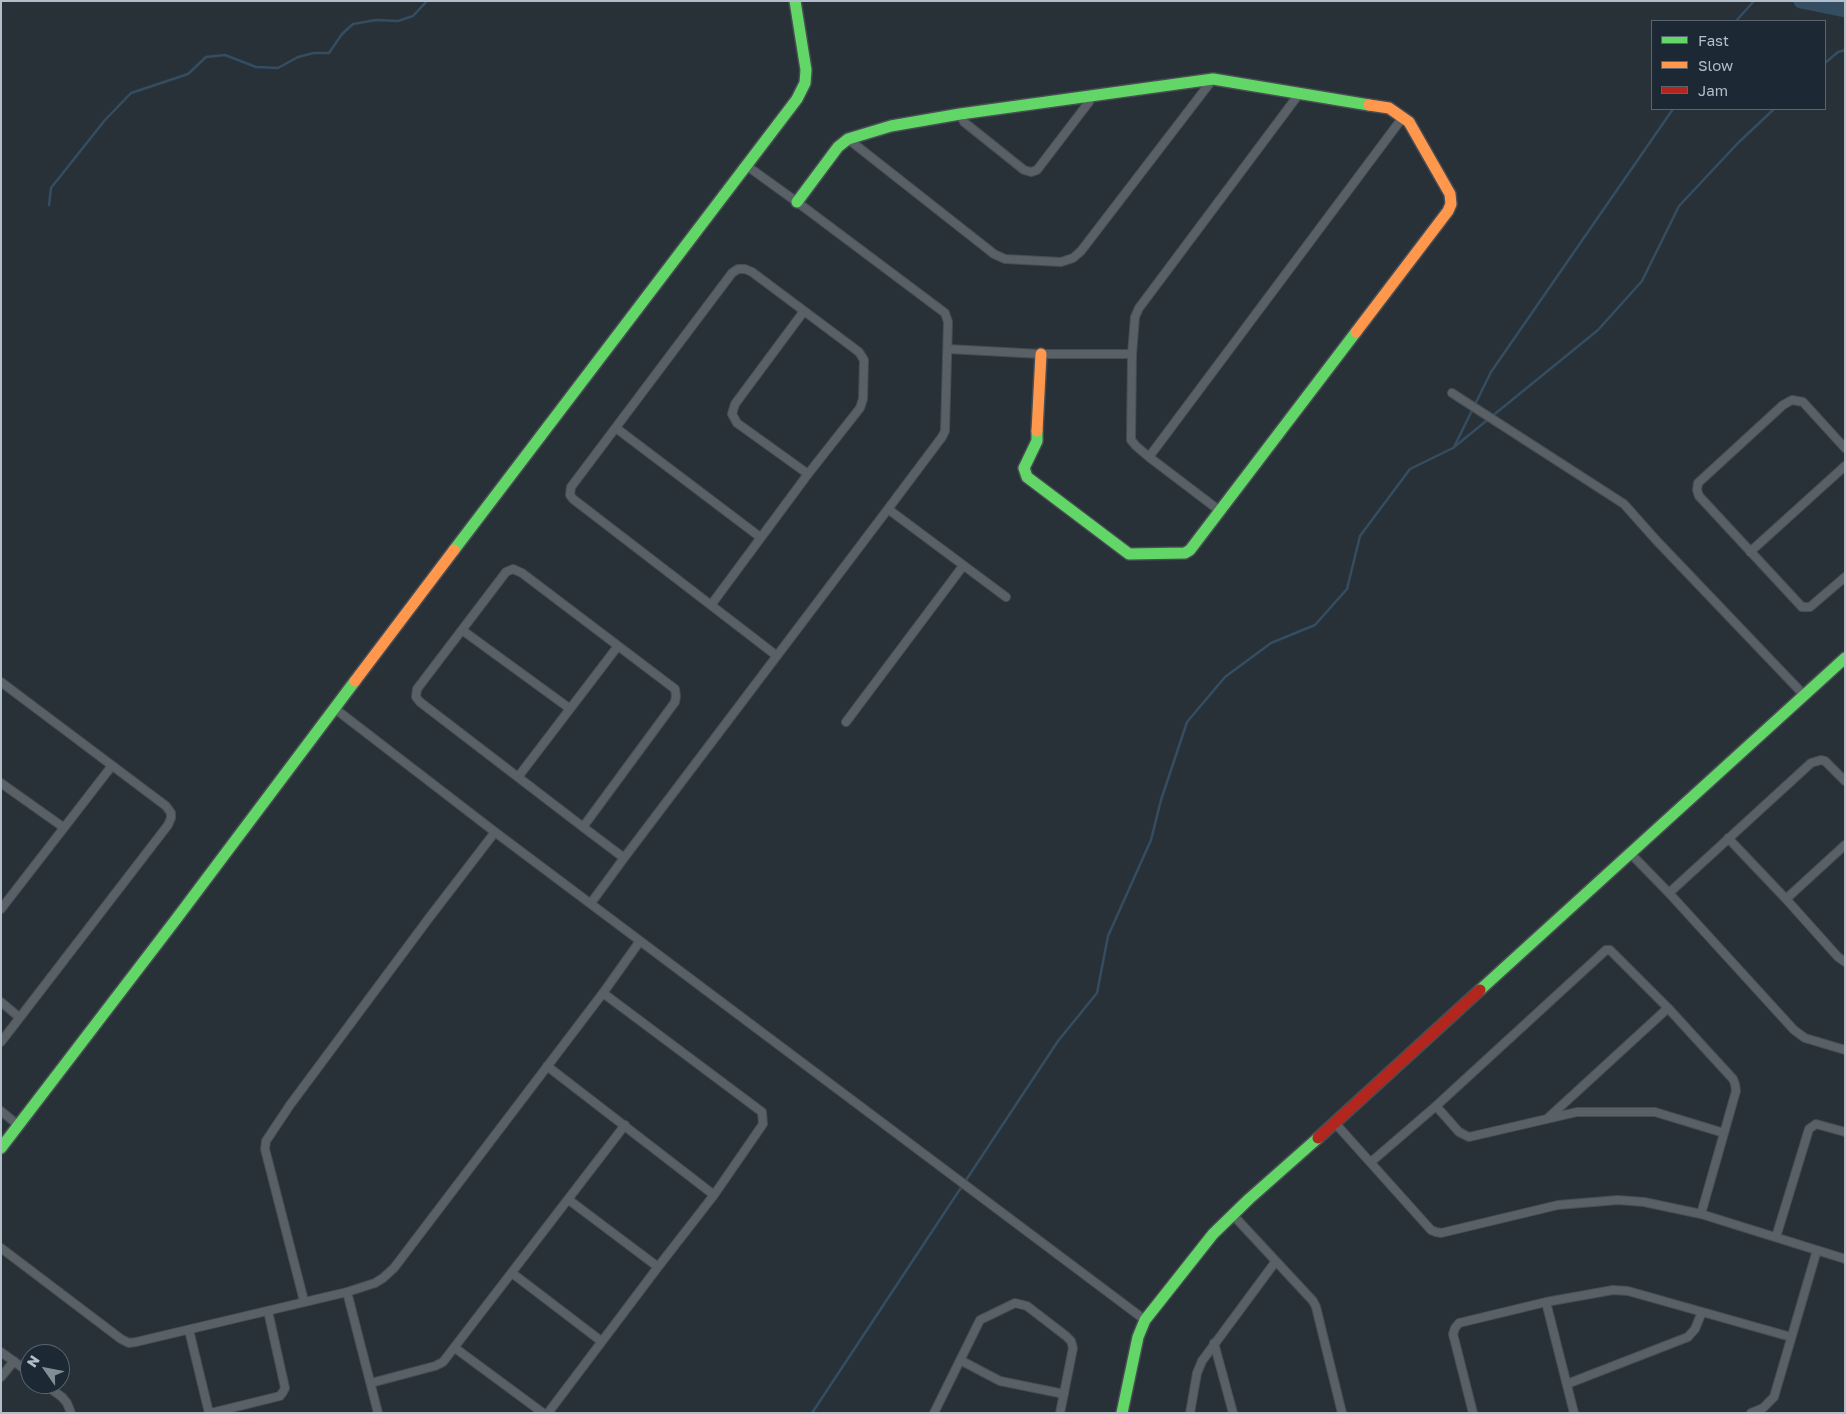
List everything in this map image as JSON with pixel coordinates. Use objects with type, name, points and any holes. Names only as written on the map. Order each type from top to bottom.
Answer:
[{"type":"street","points":[[1,1148],[172,926],[334,708],[797,99],[805,83],[806,70],[795,1]]},
{"type":"street","points":[[797,202],[838,147],[848,139],[891,126],[960,114],[1213,79],[1389,108],[1403,117],[1414,130],[1450,194],[1450,208],[1220,511],[1190,550],[1185,553],[1129,554],[1027,477],[1024,468],[1038,441],[1041,354]]},
{"type":"street","points":[[848,139],[994,254],[1005,259],[1061,262],[1073,258],[1081,252],[1213,79]]},
{"type":"street","points":[[1220,511],[1149,457],[1132,440],[1132,354],[1135,317],[1139,308],[1299,94]]},
{"type":"street","points":[[960,114],[964,122],[1024,170],[1031,172],[1037,170],[1089,102],[1092,95]]},
{"type":"street","points":[[1149,457],[1403,117]]},
{"type":"street","points":[[591,903],[945,431],[948,322],[945,313],[747,166]]},
{"type":"street","points":[[711,605],[760,537],[860,408],[863,399],[864,360],[859,352],[752,272],[745,269],[738,269],[732,273],[571,487],[570,495],[573,499],[777,656]]},
{"type":"street","points":[[804,311],[734,404],[732,414],[738,423],[808,474]]},
{"type":"street","points":[[948,350],[1041,354],[1132,354]]},
{"type":"street","points":[[1452,393],[1624,504],[1804,695]]},
{"type":"street","points":[[1845,448],[1803,402],[1792,400],[1783,405],[1698,483],[1697,490],[1699,496],[1802,607],[1810,607],[1845,576]]},
{"type":"street","points":[[616,428],[760,537]]},
{"type":"street","points":[[1750,552],[1845,466]]},
{"type":"street","points":[[888,509],[1006,597]]},
{"type":"street","points":[[846,722],[963,566]]},
{"type":"street","points":[[582,827],[675,702],[675,689],[522,573],[513,569],[506,572],[417,689],[416,697],[420,702],[582,827],[624,858]]},
{"type":"street","points":[[462,630],[569,708]]},
{"type":"street","points":[[518,777],[618,646]]},
{"type":"street","points":[[1122,1413],[1138,1337],[1145,1320],[1213,1234],[1845,658]]},
{"type":"street","points":[[1,682],[166,806],[171,813],[168,825],[1,1042]]},
{"type":"street","points":[[334,708],[495,832],[1145,1320]]},
{"type":"street","points":[[1669,893],[1811,763],[1821,760],[1825,761],[1845,781]]},
{"type":"street","points":[[3,904],[112,767]]},
{"type":"street","points":[[1,783],[63,828]]},
{"type":"street","points":[[304,1301],[265,1149],[266,1141],[290,1105],[495,832]]},
{"type":"street","points":[[1728,838],[1841,960],[1845,951]]},
{"type":"street","points":[[1786,899],[1845,845]]},
{"type":"street","points":[[1631,854],[1794,1030],[1805,1038],[1845,1050]]},
{"type":"street","points":[[1,1248],[122,1340],[129,1343],[347,1292],[376,1283],[394,1268],[603,993],[640,941]]},
{"type":"street","points":[[1372,1162],[1606,950],[1613,951],[1733,1079],[1736,1091],[1701,1214]]},
{"type":"street","points":[[548,1413],[714,1195],[763,1124],[762,1112],[603,993]]},
{"type":"street","points":[[1,1002],[19,1017]]},
{"type":"street","points":[[1546,1120],[1668,1008]]},
{"type":"street","points":[[547,1066],[714,1195]]},
{"type":"street","points":[[1436,1106],[1459,1132],[1469,1137],[1577,1112],[1660,1113],[1724,1133]]},
{"type":"street","points":[[1,1111],[18,1124]]},
{"type":"street","points":[[1335,1123],[1431,1230],[1441,1233],[1558,1205],[1618,1200],[1644,1202],[1701,1214],[1845,1259]]},
{"type":"street","points":[[1776,1237],[1809,1128],[1816,1124],[1845,1132]]},
{"type":"street","points":[[371,1383],[435,1366],[443,1362],[569,1200],[624,1125]]},
{"type":"street","points":[[569,1200],[658,1267]]},
{"type":"street","points":[[1233,1214],[1310,1297],[1316,1307],[1342,1413]]},
{"type":"street","points":[[1751,1413],[1763,1408],[1774,1397],[1818,1250]]},
{"type":"street","points":[[1190,1413],[1199,1367],[1214,1343],[1276,1261]]},
{"type":"street","points":[[512,1273],[601,1341]]},
{"type":"street","points":[[1474,1413],[1453,1334],[1455,1328],[1459,1323],[1546,1302],[1613,1290],[1628,1291],[1791,1337]]},
{"type":"street","points":[[347,1292],[378,1413]]},
{"type":"street","points":[[1546,1302],[1574,1413]]},
{"type":"street","points":[[934,1413],[980,1320],[1015,1303],[1027,1306],[1071,1341],[1073,1348],[1060,1413]]},
{"type":"street","points":[[189,1330],[210,1413],[280,1396],[283,1392],[284,1388],[268,1311]]},
{"type":"street","points":[[1567,1384],[1688,1336],[1695,1329],[1702,1312]]},
{"type":"street","points":[[1214,1343],[1233,1413]]},
{"type":"street","points":[[455,1348],[543,1413]]},
{"type":"street","points":[[1,1352],[20,1366]]},
{"type":"street","points":[[960,1360],[1000,1380],[1064,1394]]},
{"type":"street","points":[[1,1378],[14,1361]]},
{"type":"street","points":[[57,1394],[67,1403],[70,1413]]},
{"type":"waterway","points":[[49,205],[51,188],[105,120],[131,93],[188,74],[206,57],[225,55],[256,67],[278,68],[298,57],[314,53],[329,53],[342,34],[353,24],[376,20],[398,21],[413,16],[427,1]]},
{"type":"waterway","points":[[1737,20],[1754,1]]},
{"type":"waterway","points":[[1801,1],[1845,10]]},
{"type":"waterway","points":[[1826,62],[1838,52],[1845,50]]},
{"type":"waterway","points":[[1454,447],[1491,372],[1672,110]]},
{"type":"waterway","points":[[812,1413],[1058,1041],[1097,993],[1108,936],[1151,840],[1161,800],[1187,722],[1225,677],[1271,643],[1315,625],[1347,589],[1360,536],[1410,469],[1453,448],[1598,330],[1642,281],[1679,206],[1738,143],[1773,110]]},
{"type":"traffic: fast","points":[[454,550],[797,99],[805,83],[806,70],[795,1]]},
{"type":"traffic: fast","points":[[797,202],[838,147],[848,139],[891,126],[960,114],[1213,79],[1369,105]]},
{"type":"traffic: fast","points":[[1037,431],[1037,441],[1024,468],[1027,477],[1129,554],[1185,553],[1190,550],[1356,332]]},
{"type":"traffic: fast","points":[[1480,990],[1845,658]]},
{"type":"traffic: fast","points":[[1,1148],[355,681]]},
{"type":"traffic: fast","points":[[1122,1413],[1138,1337],[1145,1320],[1213,1234],[1249,1199],[1318,1138]]},
{"type":"traffic: slow","points":[[1356,332],[1448,211],[1451,204],[1450,194],[1409,122],[1389,108],[1369,105]]},
{"type":"traffic: slow","points":[[1037,431],[1041,354]]},
{"type":"traffic: slow","points":[[355,681],[454,550]]},
{"type":"traffic: jam","points":[[1318,1138],[1480,990]]}]
